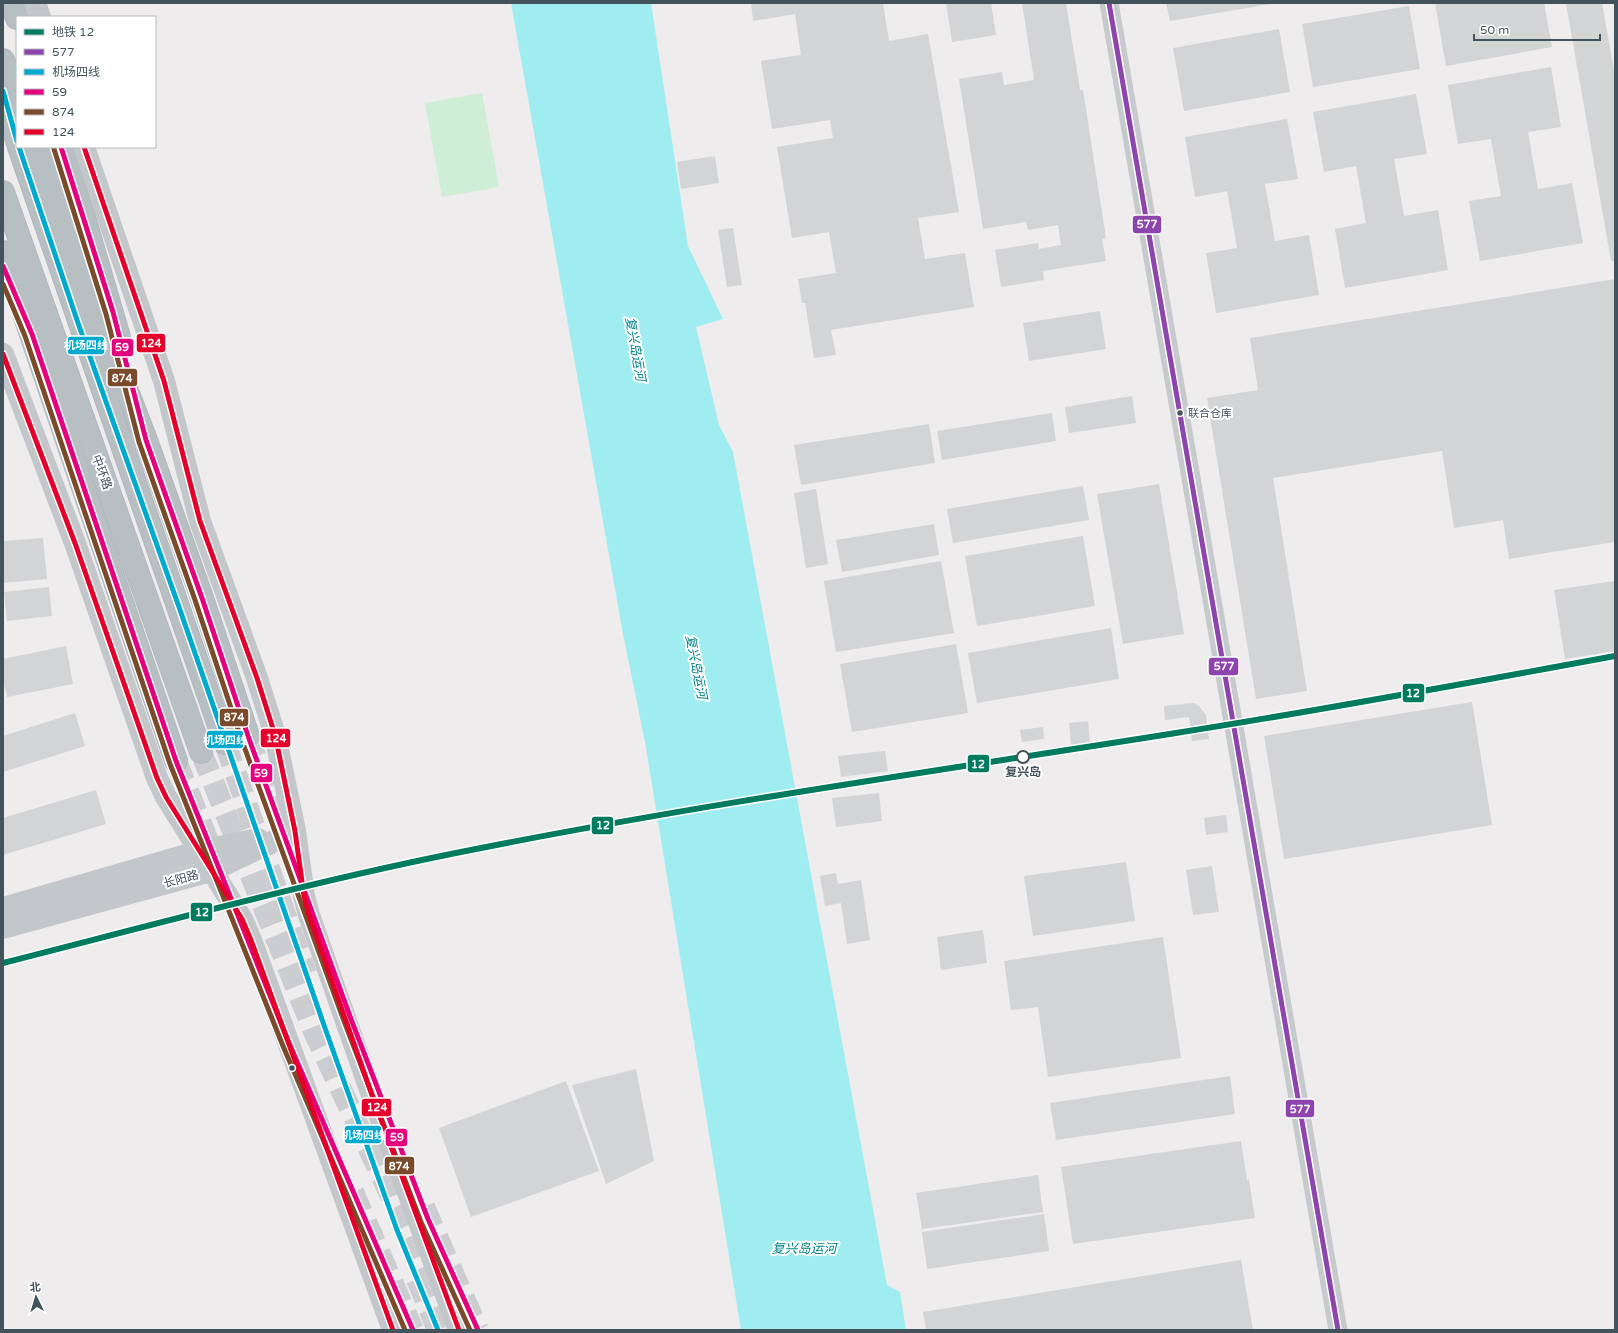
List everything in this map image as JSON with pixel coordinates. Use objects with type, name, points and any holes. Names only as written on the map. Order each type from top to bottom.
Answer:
[{"type":"highway","points":[[11,3],[16,16]]},
{"type":"highway","points":[[3,60],[16,88]]},
{"type":"highway","points":[[3,91],[16,137]]},
{"type":"highway","points":[[19,148],[78,323],[225,743]]},
{"type":"highway","points":[[41,148],[98,315],[146,440],[202,598],[248,736]]},
{"type":"highway","points":[[61,148],[113,312],[146,440]]},
{"type":"highway","name":"中环路","points":[[3,192],[201,752]]},
{"type":"highway","points":[[3,252],[176,761]]},
{"type":"highway","points":[[3,266],[32,334]]},
{"type":"main road","points":[[35,3],[40,16]]},
{"type":"main road","points":[[84,148],[164,382],[200,521],[257,678],[275,735],[295,831],[304,896],[309,915],[376,1105],[459,1330]]},
{"type":"main road","points":[[3,354],[74,543],[157,778],[166,797],[242,919],[251,940],[393,1330]]},
{"type":"main road","name":"长阳路","points":[[3,908],[200,851],[295,831]]},
{"type":"main road","name":"长阳路","points":[[3,928],[211,871],[295,831]]},
{"type":"street","points":[[1109,3],[1338,1330]]},
{"type":"green space","points":[[482,93],[499,187],[442,197],[425,103]]},
{"type":"water","name":"复兴岛运河","points":[[511,3],[651,3],[688,246],[723,319],[696,327],[719,425],[733,452],[887,1285],[900,1292],[906,1330],[741,1330],[645,742],[623,634]]},
{"type":"building","points":[[751,3],[883,3],[889,41],[928,34],[959,212],[918,218],[925,259],[965,253],[974,307],[831,330],[836,355],[814,358],[805,303],[802,303],[798,279],[836,273],[829,232],[792,238],[777,147],[833,138],[830,120],[772,129],[761,61],[801,55],[795,14],[753,21]]},
{"type":"building","points":[[946,3],[991,3],[996,35],[952,42]]},
{"type":"building","points":[[1022,3],[1066,3],[1080,90],[1083,90],[1106,238],[1102,239],[1106,261],[1043,271],[1044,280],[1001,287],[995,250],[1038,243],[1039,249],[1061,245],[1058,225],[1028,230],[1026,222],[983,229],[959,79],[1002,72],[1004,85],[1034,80]]},
{"type":"building","points":[[1166,3],[1270,3],[1270,4],[1170,21]]},
{"type":"building","points":[[1435,3],[1544,3],[1552,47],[1446,66]]},
{"type":"building","points":[[1566,3],[1602,3],[1615,76],[1615,261],[1611,261]]},
{"type":"building","points":[[1409,6],[1420,69],[1313,87],[1302,24]]},
{"type":"building","points":[[1279,29],[1290,92],[1184,111],[1173,48]]},
{"type":"building","points":[[1551,67],[1561,127],[1528,132],[1538,189],[1572,183],[1583,243],[1480,261],[1469,201],[1501,196],[1491,139],[1458,144],[1448,85]]},
{"type":"building","points":[[1416,94],[1427,154],[1394,159],[1404,216],[1438,210],[1448,270],[1345,288],[1335,229],[1366,223],[1356,166],[1324,172],[1313,112]]},
{"type":"building","points":[[1287,119],[1298,179],[1265,184],[1275,241],[1309,235],[1319,295],[1216,313],[1206,253],[1237,248],[1227,191],[1195,197],[1185,137]]},
{"type":"building","points":[[715,156],[719,183],[681,189],[677,162]]},
{"type":"building","points":[[733,228],[742,285],[727,287],[718,230]]},
{"type":"building","points":[[1615,279],[1615,542],[1509,559],[1503,520],[1454,528],[1442,451],[1273,478],[1307,691],[1256,699],[1207,398],[1258,390],[1250,338]]},
{"type":"building","points":[[1100,311],[1106,349],[1029,361],[1023,323]]},
{"type":"building","points":[[1132,396],[1136,423],[1069,433],[1065,407]]},
{"type":"building","points":[[1052,413],[1056,441],[942,460],[937,431]]},
{"type":"building","points":[[929,424],[935,463],[801,485],[794,445]]},
{"type":"building","points":[[1159,484],[1184,634],[1123,644],[1097,494]]},
{"type":"building","points":[[1083,486],[1089,520],[953,543],[947,509]]},
{"type":"building","points":[[816,489],[828,564],[806,568],[794,493]]},
{"type":"building","points":[[934,524],[939,555],[842,572],[836,540]]},
{"type":"building","points":[[1083,536],[1095,606],[977,626],[965,556]]},
{"type":"building","points":[[43,538],[47,579],[3,583],[3,541]]},
{"type":"building","points":[[941,561],[954,633],[836,652],[824,581]]},
{"type":"building","points":[[1615,581],[1615,651],[1565,659],[1554,590]]},
{"type":"building","points":[[49,587],[52,616],[7,621],[4,592]]},
{"type":"building","points":[[1111,628],[1119,679],[977,703],[968,653]]},
{"type":"building","points":[[956,644],[968,713],[852,732],[840,664]]},
{"type":"building","points":[[66,646],[73,684],[7,697],[3,679],[3,659]]},
{"type":"building","points":[[1472,702],[1492,825],[1284,859],[1264,736]]},
{"type":"building","points":[[1194,703],[1199,706],[1206,715],[1209,739],[1192,741],[1189,717],[1165,720],[1164,706]]},
{"type":"building","points":[[75,713],[85,746],[3,772],[3,736]]},
{"type":"building","points":[[1088,721],[1090,743],[1071,745],[1069,723]]},
{"type":"building","points":[[1043,727],[1044,739],[1022,742],[1020,730]]},
{"type":"building","points":[[885,751],[888,771],[841,777],[838,756]]},
{"type":"building","points":[[96,790],[106,824],[3,855],[3,818]]},
{"type":"building","points":[[879,793],[882,821],[836,827],[832,798]]},
{"type":"building","points":[[1226,815],[1228,832],[1206,835],[1204,818]]},
{"type":"building","points":[[1126,862],[1135,921],[1033,936],[1024,876]]},
{"type":"building","points":[[1212,866],[1219,912],[1193,915],[1186,870]]},
{"type":"building","points":[[836,873],[838,884],[861,880],[870,940],[847,944],[841,903],[825,906],[820,876]]},
{"type":"building","points":[[983,930],[987,963],[941,970],[937,937]]},
{"type":"building","points":[[1163,937],[1181,1058],[1048,1077],[1038,1007],[1011,1010],[1004,961]]},
{"type":"building","points":[[636,1069],[654,1161],[606,1184],[572,1085]]},
{"type":"building","points":[[1230,1076],[1235,1114],[1056,1140],[1050,1103]]},
{"type":"building","points":[[566,1081],[599,1171],[471,1217],[439,1128]]},
{"type":"building","points":[[1241,1141],[1255,1218],[1073,1244],[1061,1167]]},
{"type":"building","points":[[1038,1175],[1043,1212],[922,1229],[916,1193]]},
{"type":"building","points":[[1044,1214],[1049,1251],[927,1269],[922,1232]]},
{"type":"building","points":[[1241,1260],[1253,1330],[926,1330],[923,1312]]},
{"type":"tunnel","points":[[248,736],[291,854]]},
{"type":"tunnel","points":[[225,743],[306,974]]},
{"type":"tunnel","points":[[201,752],[315,1034],[437,1294]]},
{"type":"tunnel","points":[[176,761],[218,866]]},
{"type":"tunnel","points":[[353,1192],[413,1330]]},
{"type":"tunnel","points":[[424,1207],[478,1330]]},
{"type":"tunnel","points":[[417,1279],[438,1330]]},
{"type":"metro line","name":"12","points":[[3,963],[357,874],[563,832],[738,802],[1286,715],[1615,656]]},
{"type":"transit line","name":"577","points":[[1109,3],[1338,1330]]},
{"type":"transit line","name":"机场四线","points":[[3,91],[16,137]]},
{"type":"transit line","name":"机场四线","points":[[19,148],[78,323],[179,607],[325,1028],[397,1230],[438,1330]]},
{"type":"transit line","name":"59","points":[[61,148],[113,312],[146,440],[202,598],[248,736],[351,1019],[428,1219],[478,1330]]},
{"type":"transit line","name":"124","points":[[84,148],[164,381],[200,521],[257,678],[275,735],[295,831],[304,896],[309,915],[373,1098],[459,1330]]},
{"type":"transit line","name":"874","points":[[54,149],[106,314],[139,442],[195,600],[241,738],[344,1021],[421,1222],[470,1330]]},
{"type":"transit line","name":"59","points":[[3,266],[32,334],[176,761],[289,1043],[413,1330]]},
{"type":"transit line","name":"874","points":[[3,284],[25,336],[170,764],[283,1046],[405,1330]]},
{"type":"transit line","name":"124","points":[[3,354],[75,543],[157,778],[166,797],[242,919],[251,940],[393,1330]]},
{"type":"place","name":"联合仓库","points":[[1180,413]]},
{"type":"place","name":"复兴岛","points":[[1023,757]]}]
